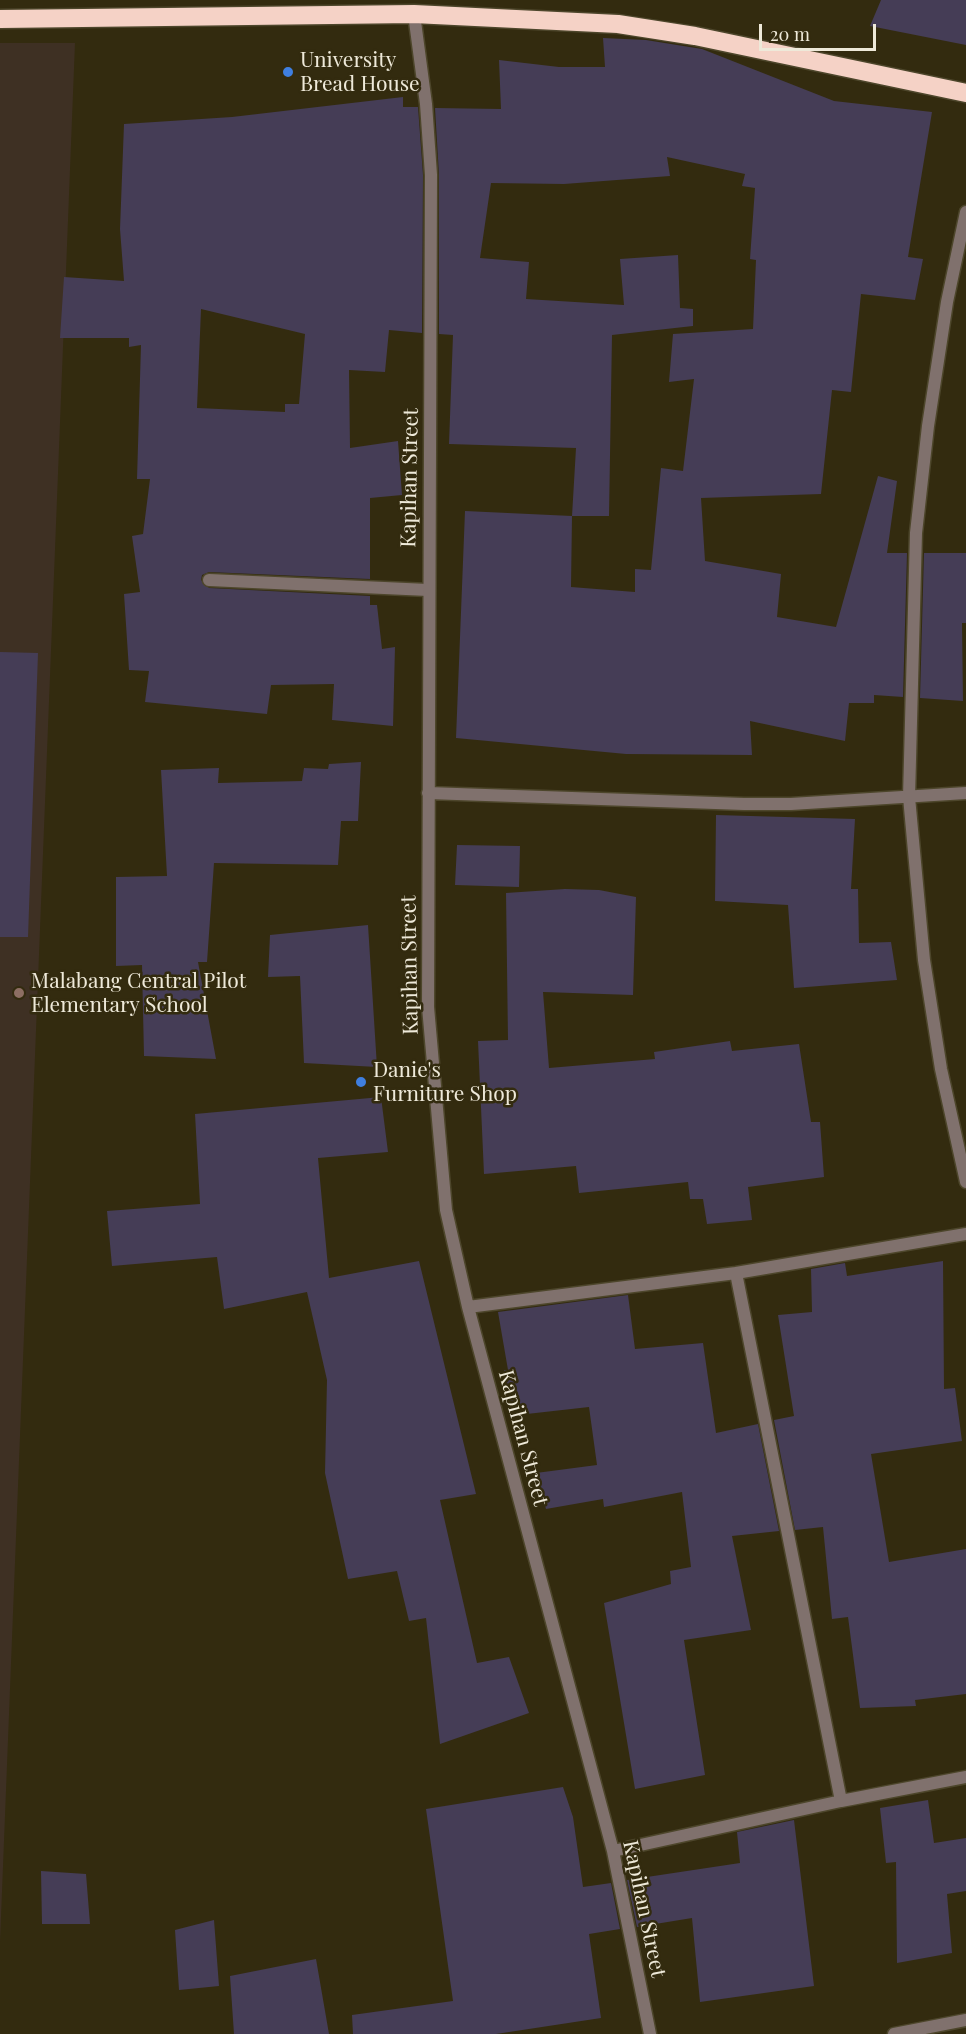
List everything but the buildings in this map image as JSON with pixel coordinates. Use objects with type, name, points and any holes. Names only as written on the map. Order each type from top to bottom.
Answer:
[{"type":"highway","points":[[0,19],[414,14],[618,24],[695,36],[966,93]]},
{"type":"street","name":"Kapihan Street","points":[[414,14],[426,104],[431,175],[428,1007],[446,1210],[468,1307],[613,1851],[650,2034]]},
{"type":"street","points":[[966,212],[947,302],[931,404],[916,533],[909,797],[924,960],[941,1069],[966,1182]]},
{"type":"street","points":[[209,580],[429,590]]},
{"type":"street","points":[[428,793],[744,804],[966,794]]},
{"type":"street","points":[[468,1307],[736,1273],[966,1234]]},
{"type":"street","points":[[736,1273],[841,1801]]},
{"type":"street","points":[[613,1851],[841,1801],[966,1777]]},
{"type":"street","points":[[894,2034],[966,2020]]},
{"type":"shaded area","name":"Malabang Central Pilot Elementary School","points":[[0,43],[75,43],[0,1942]]},
{"type":"place","name":"University Bread House","points":[[288,72]]},
{"type":"place","name":"Malabang Central Pilot Elementary School","points":[[19,993]]},
{"type":"place","name":"Danie's Furniture Shop","points":[[361,1082]]}]
